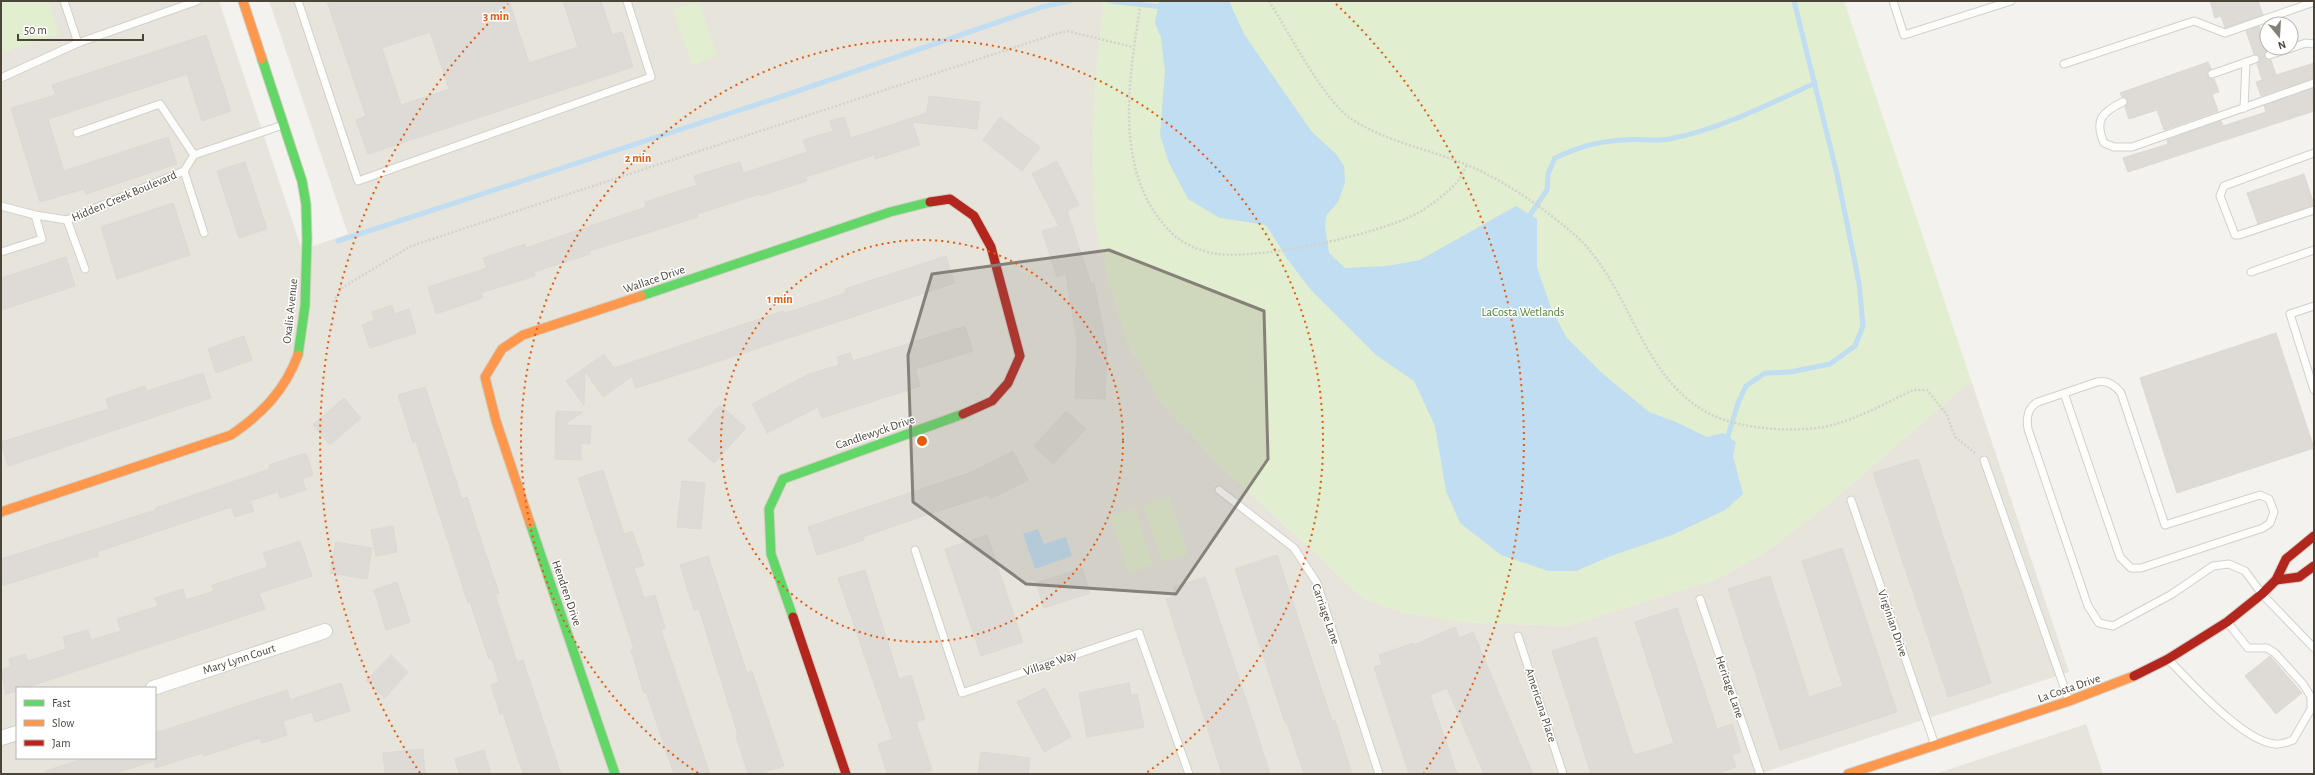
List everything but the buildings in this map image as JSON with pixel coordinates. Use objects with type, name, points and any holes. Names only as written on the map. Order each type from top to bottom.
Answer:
[{"type":"street","name":"Oxalis Avenue","points":[[1,512],[216,441],[247,425],[263,412],[275,398],[287,379],[302,339],[308,248],[307,203],[302,181],[243,1]]},
{"type":"street","name":"Candlewyck Drive","points":[[846,774],[771,554],[769,509],[782,479],[820,464],[968,412],[992,401],[1008,383],[1020,356],[991,246],[974,216],[950,199],[917,204],[890,212]]},
{"type":"street","name":"Wallace Drive","points":[[496,421],[485,377],[502,349],[523,335],[890,212]]},
{"type":"street","name":"Hendren Drive","points":[[496,421],[615,774]]},
{"type":"street","name":"La Costa Drive","points":[[1848,774],[2070,701],[2123,681],[2168,658],[2228,622],[2262,594],[2276,580],[2286,559],[2314,536]]},
{"type":"street","points":[[2276,580],[2299,577],[2314,566]]},
{"type":"street","name":"Mary Lynn Court","points":[[156,687],[325,631]]},
{"type":"street","points":[[1,738],[16,733]]},
{"type":"lane","points":[[64,1],[78,43]]},
{"type":"lane","points":[[1,78],[78,43],[186,3],[197,1]]},
{"type":"lane","points":[[298,1],[358,181],[651,77],[627,1]]},
{"type":"lane","points":[[1893,1],[1904,35],[2011,1]]},
{"type":"lane","points":[[2064,64],[2194,21],[2225,33],[2314,2]]},
{"type":"lane","points":[[2299,45],[2306,43],[2314,44]]},
{"type":"lane","points":[[2212,74],[2255,59]]},
{"type":"lane","points":[[2244,108],[2246,62]]},
{"type":"lane","points":[[2123,102],[2108,109],[2101,117],[2099,132],[2104,143],[2114,147],[2132,147],[2314,83]]},
{"type":"lane","points":[[77,133],[160,104],[194,154],[283,125]]},
{"type":"lane","points":[[2314,153],[2224,186],[2220,196],[2235,234],[2239,235],[2314,210]]},
{"type":"lane","name":"Hidden Creek Boulevard","points":[[1,206],[35,215],[67,220],[184,171],[194,154]]},
{"type":"lane","points":[[184,171],[204,233]]},
{"type":"lane","points":[[1,252],[42,239],[35,215]]},
{"type":"lane","points":[[67,220],[85,269]]},
{"type":"lane","points":[[2251,272],[2314,250]]},
{"type":"lane","points":[[2314,306],[2290,314],[2314,390]]},
{"type":"lane","points":[[2064,393],[2120,557],[2131,568],[2141,568],[2257,530],[2266,526],[2272,519],[2274,512],[2272,503],[2266,497],[2260,495],[2165,525],[2118,389],[2111,383],[2100,381],[2064,393],[2034,405],[2029,412],[2027,424],[2088,606],[2095,619],[2105,626],[2116,625],[2172,594],[2209,568],[2221,564],[2228,564],[2245,571],[2262,594],[2314,648]]},
{"type":"lane","points":[[1984,460],[2070,701]]},
{"type":"lane","name":"Carriage Lane","points":[[1219,490],[1294,548],[1317,583],[1379,774]]},
{"type":"lane","name":"Virginian Drive","points":[[1852,500],[1935,745]]},
{"type":"lane","name":"Village Way","points":[[915,550],[962,694],[1139,632],[1189,774]]},
{"type":"lane","name":"Heritage Lane","points":[[1700,600],[1760,774]]},
{"type":"lane","points":[[2168,658],[2197,690],[2236,724],[2258,739],[2276,745],[2293,740],[2311,709],[2311,697],[2303,684],[2275,653],[2267,648],[2248,648],[2228,622]]},
{"type":"lane","name":"Americana Place","points":[[1518,636],[1564,774]]},
{"type":"path","points":[[1141,1],[1133,47],[1129,124],[1134,166],[1148,202],[1166,228],[1192,247],[1218,254],[1261,253],[1339,239],[1381,228],[1419,212],[1458,181],[1466,165]]},
{"type":"path","points":[[1269,1],[1329,97],[1349,118],[1385,137],[1466,165],[1499,179],[1576,237],[1598,261],[1618,293],[1644,344],[1675,386],[1691,403],[1714,416],[1753,426],[1782,430],[1835,424],[1913,390],[1927,390],[1947,416],[1956,437],[1984,460]]},
{"type":"path","points":[[333,302],[342,288],[411,246],[1052,35],[1067,32],[1133,47]]},
{"type":"highlighted area","points":[[1109,250],[1264,311],[1268,459],[1176,594],[1026,584],[913,502],[908,355],[932,274]]},
{"type":"shaded area","points":[[1,1],[219,1],[302,250],[348,234],[269,1],[1104,1],[1096,75],[1093,142],[1095,221],[1109,282],[1128,343],[1160,401],[1217,462],[1363,598],[1401,612],[1464,622],[1567,626],[1717,579],[1764,553],[1836,498],[1971,380],[2069,672],[1759,774],[1,774]]},
{"type":"shaded area","points":[[2086,724],[2103,774],[1935,774]]},
{"type":"green space","points":[[1,1],[48,1],[59,34],[1,53]]},
{"type":"green space","points":[[699,1],[717,56],[692,65],[673,10]]},
{"type":"green space","name":"LaCosta Wetlands","points":[[1104,1],[1844,1],[1971,380],[1836,498],[1764,553],[1717,579],[1567,626],[1464,622],[1401,612],[1363,598],[1217,462],[1160,401],[1128,343],[1109,282],[1095,221],[1093,142],[1096,75]]},
{"type":"green space","points":[[1169,497],[1188,554],[1162,562],[1143,505]]},
{"type":"green space","points":[[1135,508],[1153,565],[1129,573],[1110,516]]},
{"type":"water","points":[[1159,1],[1229,1],[1244,34],[1312,132],[1336,154],[1344,166],[1345,183],[1338,202],[1326,216],[1325,227],[1329,253],[1345,268],[1387,266],[1420,260],[1516,206],[1537,219],[1537,267],[1550,305],[1566,337],[1602,373],[1649,412],[1676,422],[1707,437],[1723,433],[1736,442],[1733,456],[1743,494],[1725,510],[1672,535],[1611,556],[1576,571],[1548,571],[1501,555],[1460,523],[1446,491],[1435,426],[1414,381],[1376,355],[1311,290],[1288,260],[1266,225],[1220,218],[1188,199],[1169,163],[1160,135],[1165,71],[1161,38],[1155,23]]},
{"type":"water","points":[[1038,529],[1044,544],[1066,537],[1072,556],[1035,569],[1023,534]]},
{"type":"waterway","points":[[338,241],[786,95],[1042,7],[1069,1]]},
{"type":"waterway","points":[[1110,1],[1162,7]]},
{"type":"waterway","points":[[1728,436],[1738,403],[1746,386],[1765,373],[1790,372],[1830,364],[1855,346],[1863,326],[1859,283],[1837,174],[1794,1]]},
{"type":"waterway","points":[[1530,215],[1547,190],[1548,174],[1555,158],[1580,148],[1604,142],[1664,140],[1689,135],[1744,115],[1815,83]]},
{"type":"traffic: fast","points":[[262,59],[302,181],[306,204],[307,239],[305,306],[298,355]]},
{"type":"traffic: fast","points":[[641,296],[890,212],[930,202]]},
{"type":"traffic: fast","points":[[793,617],[771,554],[769,509],[783,479],[963,414]]},
{"type":"traffic: fast","points":[[530,523],[615,774]]},
{"type":"traffic: slow","points":[[243,1],[262,59]]},
{"type":"traffic: slow","points":[[530,523],[496,421],[485,377],[502,349],[523,335],[641,296]]},
{"type":"traffic: slow","points":[[1,512],[231,435],[253,419],[271,400],[293,368],[298,355]]},
{"type":"traffic: slow","points":[[1848,774],[2069,701],[2134,676]]},
{"type":"traffic: jam","points":[[930,202],[950,199],[974,216],[991,247],[1020,356],[1008,383],[992,401],[963,414]]},
{"type":"traffic: jam","points":[[2134,676],[2168,659],[2227,622],[2262,594],[2276,580],[2286,559],[2314,536]]},
{"type":"traffic: jam","points":[[2276,580],[2299,577],[2314,566]]},
{"type":"traffic: jam","points":[[793,617],[846,774]]}]
